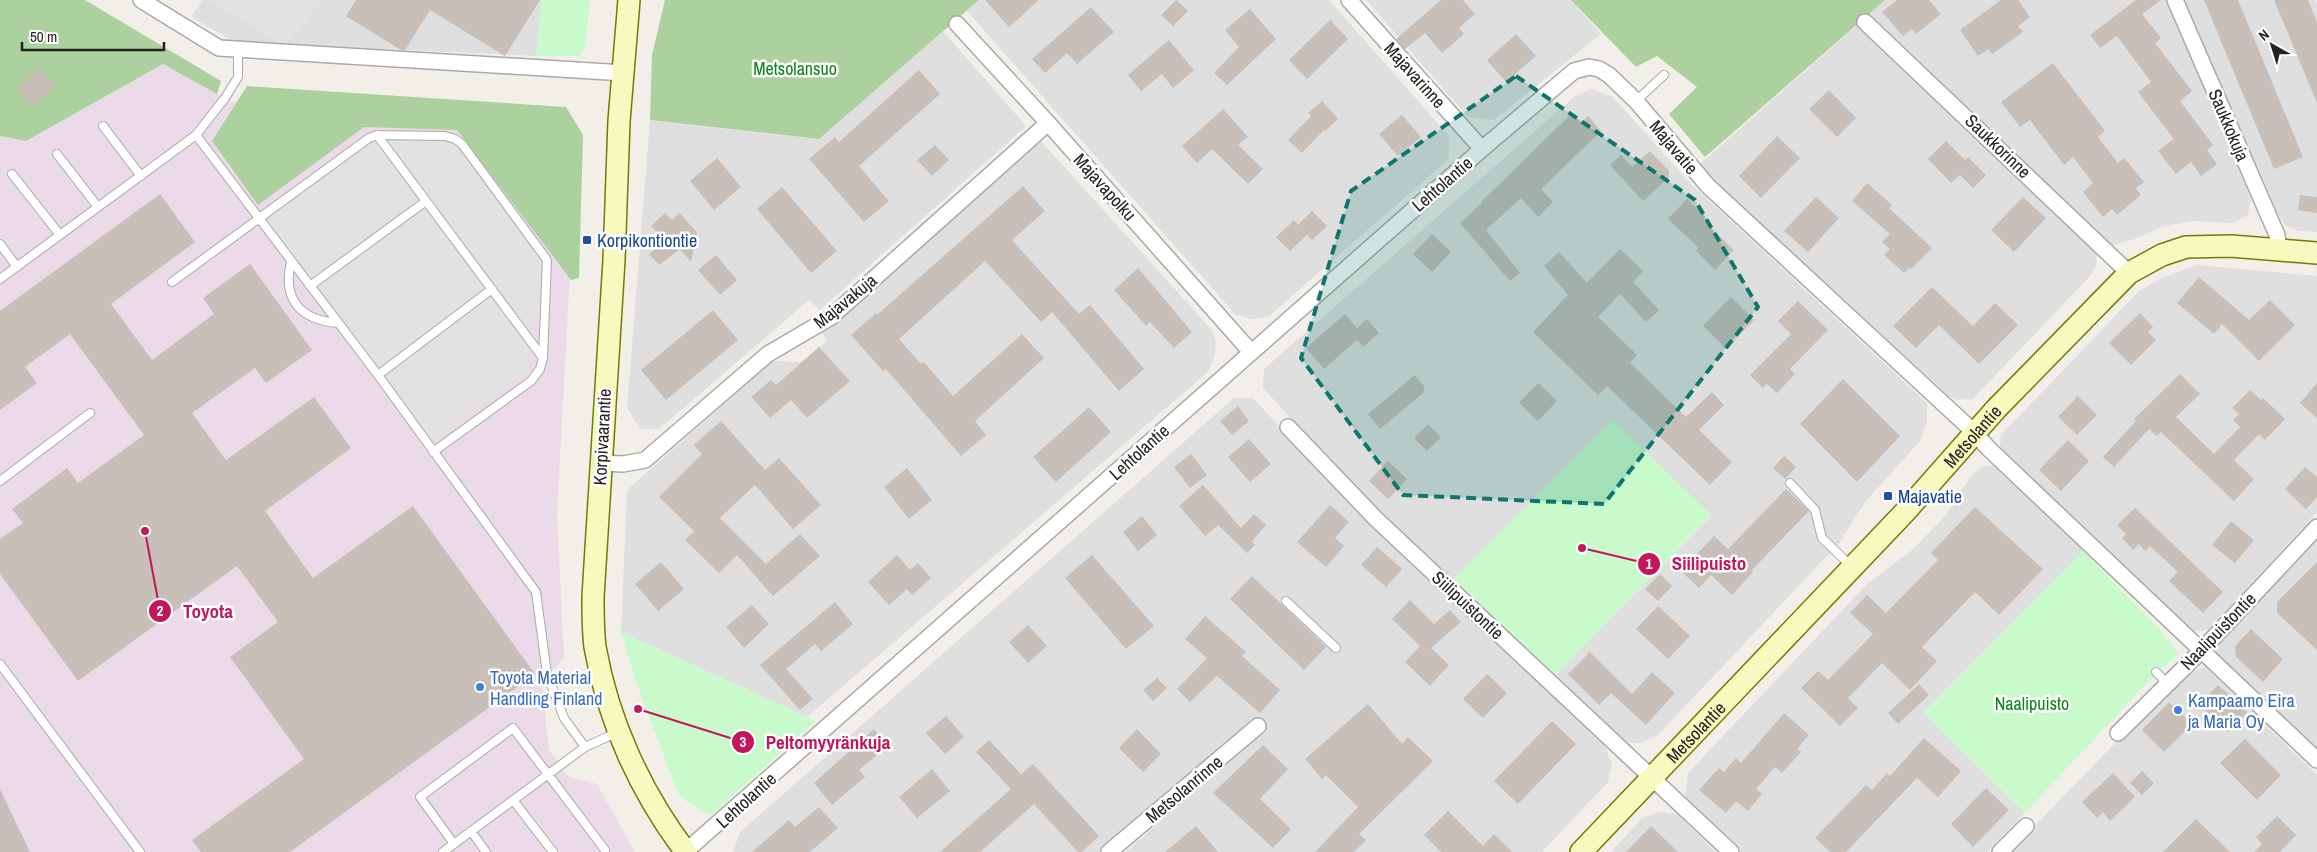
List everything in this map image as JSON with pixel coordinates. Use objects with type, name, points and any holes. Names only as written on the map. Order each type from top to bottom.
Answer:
[{"type":"street","points":[[141,0],[220,48],[624,73]]},
{"type":"street","name":"Korpivaarantie","points":[[629,0],[619,121],[614,260],[593,597],[595,645],[603,683],[619,732],[659,815],[686,852]]},
{"type":"street","name":"Majavarinne","points":[[1349,0],[1482,149]]},
{"type":"street","name":"Saukkokuja","points":[[2175,0],[2277,235],[2279,250]]},
{"type":"street","name":"Saukkorinne","points":[[1865,22],[2129,273]]},
{"type":"street","name":"Majavapolku","points":[[956,24],[1048,123],[1251,352]]},
{"type":"street","name":"Lehtolantie","points":[[686,852],[1482,149],[1574,71],[1589,66],[1599,69]]},
{"type":"street","name":"Majavatie","points":[[1599,69],[1636,101],[1708,186],[1975,433],[1988,448],[2317,760]]},
{"type":"street","name":"Majavakuja","points":[[601,463],[623,464],[645,460],[768,354],[831,317],[1048,123]]},
{"type":"street","name":"Metsolantie","points":[[1581,852],[1852,567],[1975,433],[2129,273],[2162,255],[2186,247],[2230,246],[2317,253]]},
{"type":"street","name":"Siilipuistontie","points":[[1288,427],[1376,519],[1731,852]]},
{"type":"street","name":"Naalipuistontie","points":[[2118,733],[2202,650],[2317,527]]},
{"type":"street","name":"Metsolanrinne","points":[[1110,852],[1258,726]]},
{"type":"street","points":[[2000,852],[2026,826]]},
{"type":"lane","points":[[0,279],[196,135],[225,98],[238,77],[238,49]]},
{"type":"lane","points":[[1636,101],[1664,75]]},
{"type":"lane","points":[[103,126],[141,176]]},
{"type":"lane","points":[[196,135],[378,375],[536,592],[547,674],[564,718],[585,747]]},
{"type":"lane","points":[[377,135],[543,358]]},
{"type":"lane","points":[[172,282],[361,142],[377,135],[445,136],[456,139],[462,144],[547,260],[543,358],[540,369],[532,381],[433,452]]},
{"type":"lane","points":[[57,154],[98,207]]},
{"type":"lane","points":[[12,174],[60,235]]},
{"type":"lane","points":[[310,286],[426,200]]},
{"type":"lane","points":[[0,244],[17,267]]},
{"type":"lane","points":[[291,262],[287,278],[291,297],[303,312],[320,322],[338,323]]},
{"type":"lane","points":[[378,375],[492,289]]},
{"type":"lane","points":[[0,481],[90,414]]},
{"type":"lane","points":[[1790,483],[1816,510],[1822,538],[1852,567]]},
{"type":"lane","points":[[1286,601],[1336,648]]},
{"type":"lane","points":[[0,664],[140,852]]},
{"type":"lane","points":[[2156,672],[2167,684]]},
{"type":"lane","points":[[454,844],[420,797],[513,728],[605,850]]},
{"type":"lane","points":[[443,852],[585,747],[619,732]]},
{"type":"lane","points":[[513,800],[553,852]]},
{"type":"lane","points":[[471,831],[486,852]]},
{"type":"highlighted area","points":[[1516,76],[1695,200],[1758,307],[1604,504],[1403,495],[1301,358],[1351,191]]},
{"type":"shaded area","points":[[202,0],[542,0],[536,56],[235,42],[191,17]]},
{"type":"shaded area","points":[[208,0],[324,0],[284,46]]},
{"type":"shaded area","points":[[979,0],[1329,0],[1449,136],[1449,159],[1268,317],[1250,319],[1235,314],[967,11]]},
{"type":"shaded area","points":[[1366,0],[1571,0],[1601,34],[1494,120],[1468,117]]},
{"type":"shaded area","points":[[1885,0],[2167,0],[2251,199],[2248,215],[2233,223],[2193,221],[2161,227],[2135,239],[2110,246],[1869,14]]},
{"type":"shaded area","points":[[2183,0],[2315,0],[2317,4],[2317,232],[2298,231],[2286,226],[2277,213]]},
{"type":"shaded area","points":[[1857,25],[2097,253],[2096,266],[2090,276],[1973,399],[1956,400],[1949,396],[1698,166]]},
{"type":"shaded area","points":[[943,31],[1026,126],[820,310],[809,300],[659,429],[640,429],[627,408],[650,120],[818,139]]},
{"type":"shaded area","points":[[163,64],[234,103],[240,98],[577,140],[557,514],[564,658],[541,679],[549,750],[569,777],[597,784],[635,852],[0,852],[0,136],[26,141]]},
{"type":"shaded area","points":[[1591,89],[1612,96],[1691,184],[1927,403],[1927,422],[1920,441],[1865,502],[1840,542],[1658,735],[1640,743],[1623,742],[1553,678],[1711,516],[1613,420],[1452,581],[1379,514],[1263,388],[1264,369],[1574,97]]},
{"type":"shaded area","points":[[371,139],[450,139],[543,260],[528,371],[431,443],[264,219]]},
{"type":"shaded area","points":[[1040,140],[1212,330],[1216,342],[1214,357],[1208,372],[807,717],[621,632],[627,490],[773,361],[801,362],[827,341],[822,333]]},
{"type":"shaded area","points":[[2197,265],[2317,276],[2317,512],[2208,630],[2195,631],[2188,628],[1999,449],[2001,435],[2139,291],[2164,277]]},
{"type":"shaded area","points":[[1234,398],[1253,398],[1364,518],[1605,747],[1612,764],[1608,782],[1542,852],[1126,852],[1261,731],[1250,722],[1103,852],[733,852],[740,832]]},
{"type":"shaded area","points":[[1995,465],[2083,551],[1923,713],[2025,813],[1987,852],[1739,852],[1695,810],[1685,797],[1688,773],[1867,584],[1912,550],[1945,516],[1970,477],[1981,467]]},
{"type":"shaded area","points":[[2317,533],[2317,753],[2213,654],[2216,640]]},
{"type":"shaded area","points":[[2205,667],[2317,775],[2317,852],[2009,852],[2173,684],[2188,672]]},
{"type":"shaded area","points":[[1659,812],[1677,814],[1716,852],[1611,852],[1642,818]]},
{"type":"green space","points":[[0,0],[85,0],[221,81],[217,94],[163,64],[26,141],[0,136]]},
{"type":"green space","points":[[542,0],[590,0],[585,46],[580,56],[536,56]]},
{"type":"green space","name":"Metsolansuo","points":[[665,0],[979,0],[819,139],[650,120],[652,55]]},
{"type":"green space","points":[[1571,0],[1885,0],[1705,157],[1669,114],[1697,87],[1657,56],[1636,67]]},
{"type":"green space","points":[[247,86],[566,107],[583,135],[579,278],[571,280],[457,130],[364,127],[258,205],[212,141]]},
{"type":"green space","points":[[1613,420],[1711,515],[1553,678],[1452,581]]},
{"type":"green space","name":"Naalipuisto","points":[[2083,551],[2157,627],[2179,653],[2139,691],[2025,813],[1923,713]]},
{"type":"green space","points":[[621,632],[816,721],[711,815],[684,800],[678,793],[635,679]]},
{"type":"building","points":[[356,0],[540,0],[505,56],[430,10],[405,50],[401,50],[346,16]]},
{"type":"building","points":[[985,0],[1039,0],[1009,27]]},
{"type":"building","points":[[1176,0],[1188,11],[1173,26],[1161,15]]},
{"type":"building","points":[[1441,0],[1463,0],[1475,14],[1459,28],[1464,34],[1442,53],[1425,33],[1405,49],[1396,39]]},
{"type":"building","points":[[1897,0],[1929,0],[1941,14],[1916,34],[1912,29],[1903,36],[1882,12]]},
{"type":"building","points":[[2001,0],[2018,0],[2030,17],[2018,26],[2023,32],[1992,54],[1988,49],[1978,56],[1960,30]]},
{"type":"building","points":[[2136,0],[2161,0],[2142,14],[2161,38],[2155,43],[2192,91],[2180,101],[2213,145],[2207,150],[2217,164],[2201,176],[2191,162],[2176,174],[2158,151],[2174,139],[2138,92],[2151,82],[2117,36],[2100,48],[2090,35]]},
{"type":"building","points":[[2204,0],[2238,0],[2303,157],[2274,169]]},
{"type":"building","points":[[2274,0],[2308,0],[2317,22],[2317,103]]},
{"type":"building","points":[[1091,7],[1114,32],[1077,64],[1067,53],[1045,73],[1032,59]]},
{"type":"building","points":[[1250,9],[1276,39],[1227,85],[1214,73],[1239,47],[1225,30]]},
{"type":"building","points":[[1330,20],[1348,39],[1307,79],[1289,60]]},
{"type":"building","points":[[1516,34],[1536,56],[1506,82],[1487,60]]},
{"type":"building","points":[[1169,40],[1194,70],[1173,88],[1162,74],[1141,91],[1128,75]]},
{"type":"building","points":[[2053,63],[2105,131],[2098,137],[2118,163],[2124,158],[2144,182],[2136,188],[2141,195],[2117,215],[2112,209],[2103,217],[2083,192],[2093,183],[2073,157],[2064,165],[2030,120],[2020,127],[2001,102]]},
{"type":"building","points":[[39,68],[55,85],[33,106],[17,89]]},
{"type":"building","points":[[919,70],[940,94],[859,166],[889,201],[864,222],[809,159],[835,137],[839,142]]},
{"type":"building","points":[[1829,90],[1856,118],[1837,137],[1809,109]]},
{"type":"building","points":[[1322,101],[1338,119],[1324,130],[1302,153],[1288,140],[1311,116],[1308,113]]},
{"type":"building","points":[[1223,109],[1248,137],[1238,145],[1263,169],[1248,184],[1212,149],[1197,163],[1182,146]]},
{"type":"building","points":[[1572,113],[1581,123],[1588,116],[1601,131],[1541,189],[1553,202],[1538,217],[1521,198],[1486,230],[1520,273],[1510,281],[1460,223]]},
{"type":"building","points":[[1402,115],[1421,137],[1398,156],[1379,134]]},
{"type":"building","points":[[1777,136],[1800,158],[1761,198],[1739,176]]},
{"type":"building","points":[[1946,141],[1965,160],[1968,157],[1986,175],[1973,188],[1960,175],[1951,183],[1928,159]]},
{"type":"building","points":[[935,145],[949,160],[932,176],[917,160]]},
{"type":"building","points":[[1650,151],[1669,171],[1669,177],[1643,201],[1610,165],[1621,155],[1632,167]]},
{"type":"building","points":[[717,158],[741,187],[714,210],[690,181]]},
{"type":"building","points":[[1867,183],[1892,205],[1889,208],[1932,248],[1911,269],[1909,268],[1904,273],[1884,255],[1890,249],[1882,242],[1890,234],[1852,201]]},
{"type":"building","points":[[1023,186],[1045,211],[1012,240],[1079,314],[1090,305],[1144,369],[1119,391],[1052,312],[1041,322],[985,261],[899,339],[921,364],[924,362],[953,396],[1022,334],[1044,358],[975,421],[986,435],[961,456],[886,369],[883,371],[851,335],[876,313],[877,315]]},
{"type":"building","points":[[782,187],[837,251],[811,273],[757,209]]},
{"type":"building","points":[[160,194],[195,242],[111,304],[152,360],[214,314],[203,298],[250,264],[312,350],[266,383],[255,368],[192,413],[226,460],[314,397],[351,448],[265,511],[313,578],[413,506],[535,674],[290,852],[201,852],[192,840],[304,759],[230,657],[278,622],[237,566],[78,681],[0,574],[0,539],[23,523],[12,509],[67,468],[78,483],[144,435],[70,334],[25,367],[37,383],[0,410],[0,311]]},
{"type":"building","points":[[2300,195],[2317,197],[2317,213],[2298,210]]},
{"type":"building","points":[[1816,197],[1839,218],[1808,252],[1784,231]]},
{"type":"building","points":[[2023,197],[2046,218],[2014,252],[1991,230]]},
{"type":"building","points":[[1687,199],[1706,217],[1703,220],[1734,250],[1715,270],[1696,251],[1699,248],[1668,219]]},
{"type":"building","points":[[1312,211],[1327,226],[1312,240],[1307,235],[1290,251],[1276,237],[1294,220],[1298,225]]},
{"type":"building","points":[[665,213],[672,220],[680,213],[697,233],[691,262],[680,249],[659,265],[649,254],[656,248],[649,240],[657,233],[651,226]]},
{"type":"building","points":[[1432,234],[1451,252],[1432,272],[1413,254]]},
{"type":"building","points":[[1620,249],[1643,271],[1633,282],[1659,310],[1646,322],[1620,294],[1598,317],[1637,355],[1630,363],[1686,417],[1712,392],[1724,405],[1699,430],[1732,462],[1710,485],[1607,386],[1598,395],[1533,332],[1568,295],[1544,266],[1559,252],[1587,283]]},
{"type":"building","points":[[716,255],[737,280],[720,295],[698,270]]},
{"type":"building","points":[[1138,268],[1192,332],[1174,348],[1150,322],[1146,326],[1114,290]]},
{"type":"building","points":[[2199,277],[2249,320],[2270,300],[2295,325],[2259,361],[2222,324],[2214,334],[2177,303]]},
{"type":"building","points":[[1932,287],[1973,326],[1995,303],[2018,325],[1979,364],[1939,325],[1916,348],[1893,326]]},
{"type":"building","points":[[1731,297],[1754,320],[1726,349],[1703,326]]},
{"type":"building","points":[[1798,301],[1828,330],[1790,369],[1795,374],[1777,393],[1767,384],[1763,388],[1750,375],[1791,334],[1778,321]]},
{"type":"building","points":[[713,310],[738,340],[666,400],[641,370]]},
{"type":"building","points":[[2140,313],[2153,327],[2148,332],[2156,340],[2131,365],[2109,343]]},
{"type":"building","points":[[1345,314],[1357,328],[1367,319],[1379,333],[1363,347],[1357,340],[1324,369],[1306,348]]},
{"type":"building","points":[[819,347],[850,381],[807,418],[791,400],[770,418],[751,397],[771,380],[776,385]]},
{"type":"building","points":[[2180,374],[2200,394],[2176,417],[2214,454],[2240,427],[2233,420],[2239,414],[2232,408],[2250,390],[2261,400],[2263,398],[2285,419],[2265,440],[2259,434],[2234,460],[2254,479],[2234,501],[2161,432],[2157,436],[2149,429],[2114,467],[2103,457],[2136,421],[2134,419]]},
{"type":"building","points":[[1415,375],[1424,386],[1424,392],[1380,429],[1368,414]]},
{"type":"building","points":[[1843,379],[1900,436],[1857,482],[1800,424]]},
{"type":"building","points":[[1538,383],[1557,401],[1538,421],[1519,403]]},
{"type":"building","points":[[2317,383],[2317,418],[2300,403]]},
{"type":"building","points":[[2078,396],[2097,415],[2077,435],[2058,417]]},
{"type":"building","points":[[1238,406],[1249,421],[1232,435],[1220,421]]},
{"type":"building","points":[[1089,407],[1111,432],[1056,482],[1033,457]]},
{"type":"building","points":[[721,421],[765,470],[779,458],[821,505],[793,529],[755,485],[720,518],[766,564],[800,534],[820,556],[773,596],[737,555],[719,573],[685,540],[694,531],[659,497],[702,454],[694,445]]},
{"type":"building","points":[[1428,424],[1441,437],[1427,451],[1414,438]]},
{"type":"building","points":[[1249,439],[1271,464],[1250,482],[1228,457]]},
{"type":"building","points":[[2068,440],[2089,461],[2061,491],[2039,470]]},
{"type":"building","points":[[1191,454],[1207,475],[1190,488],[1174,467]]},
{"type":"building","points":[[1784,456],[1796,467],[1785,479],[1773,468]]},
{"type":"building","points":[[1388,461],[1407,479],[1388,499],[1369,481]]},
{"type":"building","points":[[2305,467],[2317,477],[2317,497],[2306,509],[2285,489]]},
{"type":"building","points":[[907,468],[932,500],[909,519],[884,487]]},
{"type":"building","points":[[1203,485],[1241,528],[1254,514],[1266,525],[1252,541],[1255,545],[1247,553],[1218,525],[1205,536],[1179,506]]},
{"type":"building","points":[[1786,489],[1809,511],[1751,571],[1753,572],[1732,595],[1711,575],[1699,588],[1681,571],[1714,536],[1728,549]]},
{"type":"building","points":[[1330,505],[1349,522],[1335,538],[1344,546],[1326,567],[1297,542]]},
{"type":"building","points":[[1975,507],[2043,569],[1999,615],[1975,592],[1922,647],[1937,661],[1910,690],[1882,663],[1848,698],[1858,708],[1840,726],[1801,688],[1818,671],[1828,680],[1873,634],[1850,613],[1867,595],[1886,613],[1938,560],[1931,553]]},
{"type":"building","points":[[2135,508],[2223,592],[2203,613],[2169,581],[2178,572],[2150,546],[2145,551],[2139,544],[2133,550],[2122,538],[2126,534],[2117,525]]},
{"type":"building","points":[[1142,516],[1157,535],[1138,551],[1123,532]]},
{"type":"building","points":[[2231,521],[2254,540],[2235,563],[2212,545]]},
{"type":"building","points":[[1377,547],[1402,569],[1386,587],[1361,565]]},
{"type":"building","points":[[897,555],[910,570],[918,563],[931,578],[912,595],[907,589],[889,605],[868,582]]},
{"type":"building","points":[[1092,555],[1154,626],[1126,649],[1065,578]]},
{"type":"building","points":[[661,562],[684,589],[658,611],[635,584]]},
{"type":"building","points":[[2317,562],[2317,650],[2277,613],[2277,602]]},
{"type":"building","points":[[1660,574],[1672,586],[1658,601],[1645,589]]},
{"type":"building","points":[[1252,576],[1326,647],[1304,670],[1230,599]]},
{"type":"building","points":[[1410,600],[1434,624],[1450,610],[1461,622],[1431,648],[1449,665],[1430,686],[1405,662],[1420,646],[1392,619]]},
{"type":"building","points":[[835,602],[853,624],[821,651],[815,644],[786,669],[813,699],[800,710],[760,665]]},
{"type":"building","points":[[752,605],[769,624],[744,648],[726,627]]},
{"type":"building","points":[[1658,606],[1690,636],[1668,659],[1636,629]]},
{"type":"building","points":[[1205,616],[1246,652],[1242,656],[1280,690],[1260,713],[1217,676],[1190,702],[1177,689],[1207,658],[1185,639]]},
{"type":"building","points":[[1028,625],[1047,646],[1028,663],[1009,642]]},
{"type":"building","points":[[2251,629],[2283,659],[2263,682],[2236,657],[2235,646]]},
{"type":"building","points":[[1590,652],[1632,694],[1652,672],[1675,693],[1646,725],[1611,693],[1599,705],[1568,674]]},
{"type":"building","points":[[1487,674],[1507,693],[1483,718],[1463,699]]},
{"type":"building","points":[[1157,678],[1167,688],[1153,701],[1143,690]]},
{"type":"building","points":[[1919,684],[1929,695],[1898,724],[1888,713]]},
{"type":"building","points":[[2218,685],[2247,712],[2228,732],[2199,704]]},
{"type":"building","points":[[2169,702],[2192,724],[2164,752],[2142,730]]},
{"type":"building","points":[[1368,704],[1402,744],[1408,737],[1433,761],[1359,834],[1366,840],[1354,852],[1315,852],[1358,807],[1326,775],[1322,779],[1305,759]]},
{"type":"building","points":[[1784,713],[1809,735],[1797,749],[1801,752],[1782,773],[1775,767],[1756,789],[1762,794],[1748,811],[1736,801],[1726,813],[1699,790],[1719,768],[1724,772],[1736,758],[1741,763]]},
{"type":"building","points":[[946,716],[964,737],[945,754],[926,733]]},
{"type":"building","points":[[1552,721],[1576,744],[1518,804],[1494,781]]},
{"type":"building","points":[[874,729],[888,746],[859,770],[865,777],[832,805],[814,783]]},
{"type":"building","points":[[1137,729],[1161,754],[1143,772],[1119,748]]},
{"type":"building","points":[[1924,738],[1961,771],[1938,797],[1917,778],[1846,852],[1830,852],[1815,838],[1866,785],[1872,790],[1887,773],[1890,776]]},
{"type":"building","points":[[2245,739],[2281,775],[2257,800],[2220,763]]},
{"type":"building","points":[[989,740],[1021,774],[1033,764],[1099,836],[1082,852],[1078,852],[1034,804],[980,852],[940,852],[1011,789],[976,752]]},
{"type":"building","points":[[1263,745],[1288,769],[1260,799],[1291,829],[1273,848],[1213,793]]},
{"type":"building","points":[[932,769],[950,791],[917,818],[899,797]]},
{"type":"building","points":[[2142,771],[2154,783],[2142,795],[2130,783]]},
{"type":"building","points":[[2113,773],[2135,797],[2110,821],[2103,812],[2097,818],[2082,802]]},
{"type":"building","points":[[1986,788],[2009,810],[1973,847],[1951,824]]},
{"type":"building","points":[[0,789],[30,852],[0,852]]},
{"type":"building","points":[[819,807],[838,828],[810,852],[752,852],[789,820],[795,827]]},
{"type":"building","points":[[1448,811],[1483,846],[1494,834],[1512,852],[1441,852],[1424,835]]},
{"type":"building","points":[[2277,816],[2296,835],[2280,852],[2254,852],[2262,844],[2256,837]]},
{"type":"building","points":[[2196,819],[2230,852],[2163,852]]},
{"type":"building","points":[[1196,826],[1218,852],[1165,852]]},
{"type":"building","points":[[1651,826],[1678,852],[1626,852]]},
{"type":"place","name":"Korpikontiontie","points":[[587,240]]},
{"type":"place","name":"Majavatie","points":[[1888,496]]},
{"type":"place","name":"Toyota","points":[[145,531]]},
{"type":"place","name":"Siilipuisto","points":[[1582,548]]},
{"type":"place","name":"Toyota Material Handling Finland","points":[[480,687]]},
{"type":"place","name":"Peltomyyränkuja","points":[[638,709]]},
{"type":"place","name":"Kampaamo Eira ja Maria Oy","points":[[2178,710]]}]
